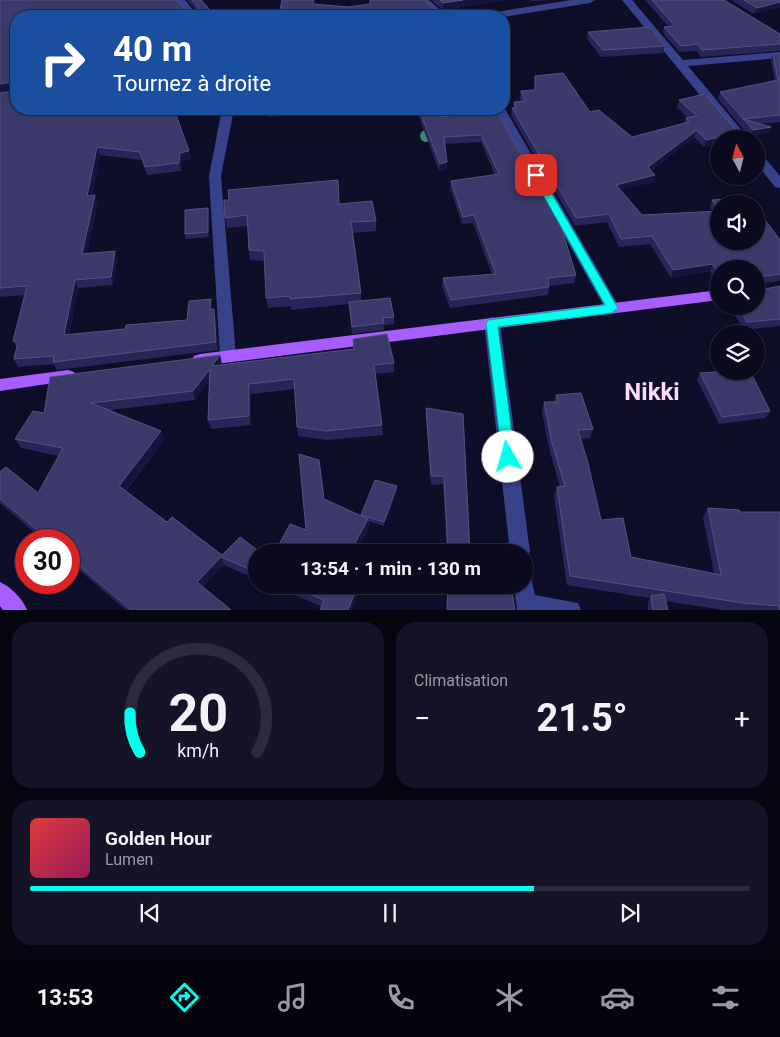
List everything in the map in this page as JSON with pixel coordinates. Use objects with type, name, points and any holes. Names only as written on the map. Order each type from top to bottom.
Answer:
[{"type":"main road","points":[[188,361],[710,296]]},
{"type":"main road","points":[[0,385],[79,375]]},
{"type":"main road","points":[[0,592],[17,610]]},
{"type":"street","points":[[180,0],[188,10]]},
{"type":"street","points":[[423,0],[435,10]]},
{"type":"street","points":[[510,13],[590,0]]},
{"type":"street","points":[[627,0],[736,130]]},
{"type":"street","points":[[681,63],[780,55]]},
{"type":"street","points":[[227,115],[215,176],[228,356]]},
{"type":"street","points":[[502,115],[612,308]]},
{"type":"street","points":[[765,166],[780,184]]},
{"type":"street","points":[[492,323],[519,544]]},
{"type":"street","points":[[525,599],[571,610]]},
{"type":"building","points":[[0,0],[177,0],[185,10],[10,10],[10,82],[0,84]]},
{"type":"building","points":[[192,0],[201,0],[210,10],[185,10],[199,9]]},
{"type":"building","points":[[282,0],[314,0],[313,4],[348,7],[370,4],[370,0],[424,0],[435,10],[280,10]]},
{"type":"building","points":[[440,0],[463,0],[443,3]]},
{"type":"building","points":[[652,0],[724,0],[780,34],[780,44],[702,50],[698,44],[681,46],[664,27],[675,26]]},
{"type":"building","points":[[744,0],[780,0],[780,2],[757,8]]},
{"type":"building","points":[[650,27],[665,46],[603,50],[588,32]]},
{"type":"building","points":[[780,53],[780,115],[743,119],[720,92],[778,80],[773,54]]},
{"type":"building","points":[[563,73],[590,112],[599,110],[632,137],[689,122],[686,118],[697,116],[679,100],[705,94],[735,130],[710,130],[710,139],[706,140],[697,130],[648,167],[655,175],[616,185],[642,215],[710,211],[710,250],[765,250],[765,220],[780,240],[780,274],[765,276],[765,260],[710,260],[710,264],[673,270],[652,236],[621,239],[609,214],[576,218],[512,108],[516,108],[514,102],[525,101],[521,91],[535,90],[535,76]]},
{"type":"building","points":[[10,92],[10,115],[176,115],[189,151],[180,153],[179,163],[145,167],[140,152],[97,147],[87,196],[95,195],[82,254],[115,251],[111,277],[75,280],[64,335],[125,329],[126,325],[187,320],[189,301],[211,299],[210,309],[214,309],[216,342],[53,362],[54,356],[14,359],[18,341],[13,341],[27,286],[0,288],[0,93]]},
{"type":"building","points":[[421,115],[442,115],[442,117],[499,115],[559,220],[576,275],[548,278],[549,287],[451,300],[443,278],[496,274],[474,215],[463,217],[451,181],[499,174],[481,135],[444,137],[447,162],[440,164]]},
{"type":"building","points":[[744,119],[771,127],[753,130]]},
{"type":"building","points":[[338,180],[339,204],[372,201],[376,221],[351,222],[361,293],[290,299],[290,296],[266,298],[264,251],[249,250],[247,215],[225,218],[224,200],[229,200],[228,190]]},
{"type":"building","points":[[208,208],[208,232],[185,234],[185,210]]},
{"type":"building","points":[[780,286],[780,319],[747,322],[743,315],[765,315],[765,289]]},
{"type":"building","points":[[390,298],[394,317],[383,318],[384,323],[352,327],[349,302]]},
{"type":"building","points":[[387,334],[394,363],[374,365],[382,425],[326,431],[297,427],[294,379],[249,384],[249,416],[208,420],[210,369],[193,391],[91,403],[161,431],[119,486],[167,522],[172,517],[222,555],[240,537],[249,544],[248,569],[221,557],[197,582],[231,610],[131,610],[80,566],[80,529],[36,529],[0,499],[0,472],[6,467],[38,493],[63,448],[15,439],[33,411],[44,413],[50,377],[220,355],[212,366],[354,349],[353,339]]},
{"type":"building","points":[[710,372],[710,380],[754,380],[770,411],[722,417],[700,373]]},
{"type":"building","points":[[581,393],[593,429],[578,430],[588,463],[601,520],[623,518],[631,557],[721,575],[708,508],[739,510],[740,512],[780,512],[780,610],[779,606],[743,603],[570,576],[557,487],[565,486],[552,443],[544,402],[558,402],[556,395]]},
{"type":"building","points":[[426,408],[463,414],[470,544],[448,544],[444,476],[431,476]]},
{"type":"building","points":[[299,454],[319,460],[324,499],[368,519],[355,544],[279,544],[290,524],[306,530]]},
{"type":"building","points":[[375,480],[397,486],[384,522],[361,515]]},
{"type":"building","points":[[310,594],[354,594],[348,610],[320,610],[324,600]]},
{"type":"building","points":[[448,594],[512,594],[515,610],[447,610]]},
{"type":"building","points":[[664,594],[668,610],[653,610],[651,596]]},
{"type":"district","name":"Nikki","points":[[652,392]]},
{"type":"route","points":[[508,457],[492,323],[612,308],[536,175]]}]
